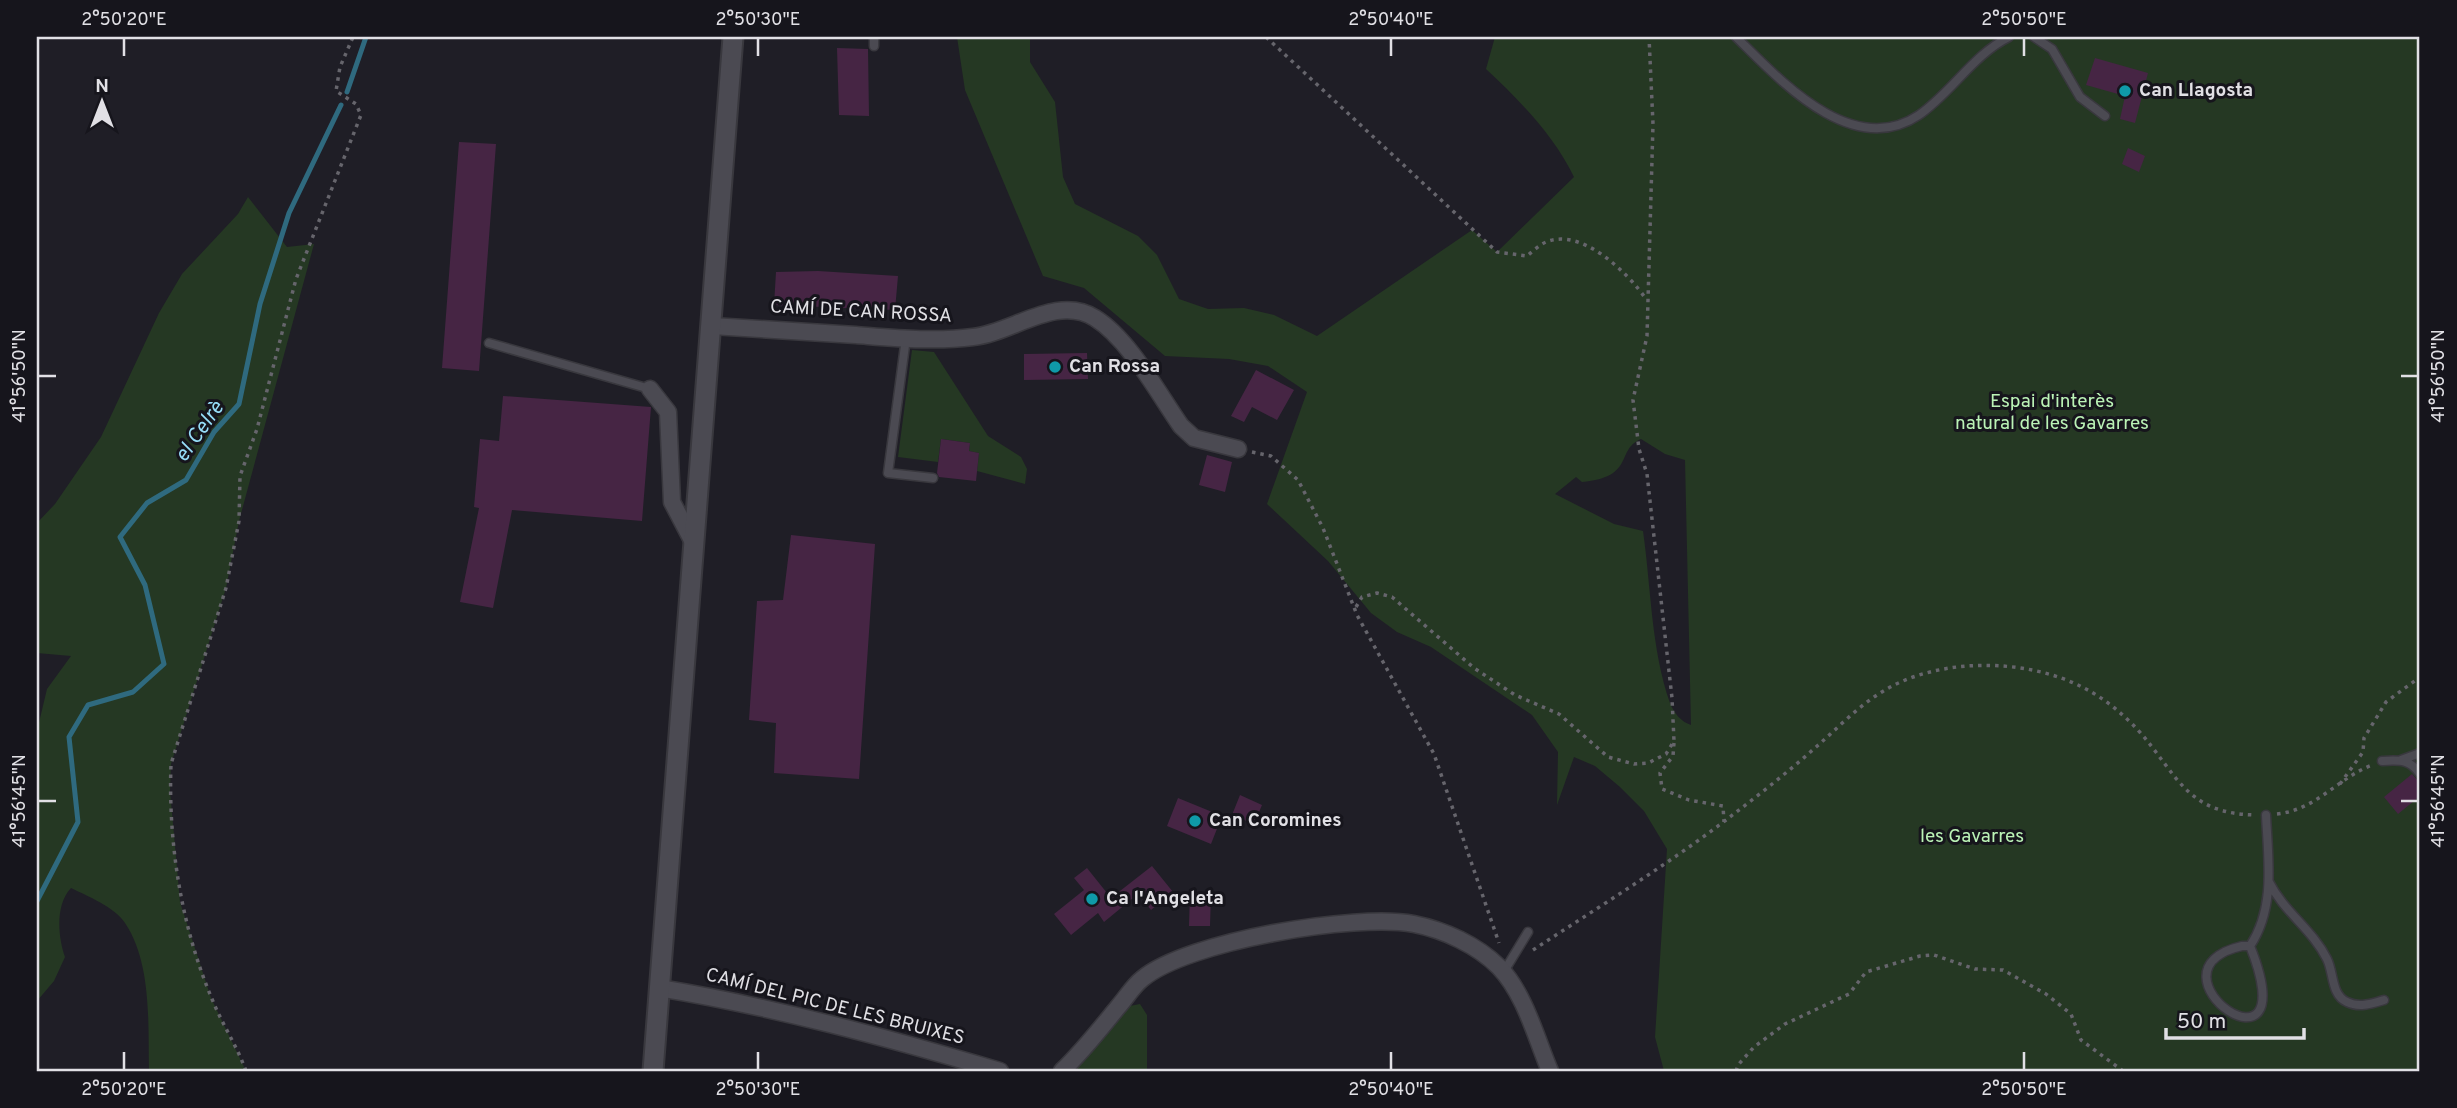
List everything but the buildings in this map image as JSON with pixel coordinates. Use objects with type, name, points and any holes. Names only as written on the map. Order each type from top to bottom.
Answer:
[{"type":"main road","points":[[653,1071],[733,37]]},
{"type":"street","name":"CAMÍ DE CAN ROSSA","points":[[712,326],[906,338],[976,337],[1029,321],[1046,312],[1072,310],[1094,317],[1114,334],[1181,426],[1194,438],[1238,449]]},
{"type":"street","points":[[650,389],[668,412],[672,502],[693,542]]},
{"type":"street","points":[[1062,1071],[1142,978],[1191,952],[1298,928],[1393,922],[1430,928],[1463,942],[1503,973],[1513,985],[1550,1071]]},
{"type":"street","name":"CAMÍ DEL PIC DE LES BRUIXES","points":[[659,988],[718,998],[896,1040],[1000,1071]]},
{"type":"lane","points":[[1736,37],[1782,81],[1808,101],[1839,120],[1859,126],[1884,128],[1919,114],[1993,46],[2009,37]]},
{"type":"lane","points":[[2034,37],[2052,49],[2080,97],[2105,116]]},
{"type":"lane","points":[[906,338],[888,473],[933,478]]},
{"type":"lane","points":[[489,343],[650,389]]},
{"type":"lane","points":[[2382,761],[2401,760],[2420,753]]},
{"type":"lane","points":[[2401,760],[2413,764],[2420,774]]},
{"type":"lane","points":[[2250,946],[2226,950],[2214,960],[2209,972],[2208,987],[2216,1003],[2231,1015],[2246,1018],[2258,1012],[2264,1003],[2260,971],[2250,946],[2266,911],[2269,882],[2266,815]]},
{"type":"lane","points":[[2269,882],[2278,901],[2310,932],[2319,946],[2329,963],[2337,993],[2345,1002],[2357,1006],[2384,1000]]},
{"type":"lane","points":[[1503,973],[1528,932]]},
{"type":"path","points":[[246,1071],[211,998],[180,902],[170,791],[171,764],[226,588],[239,521],[240,476],[257,429],[296,279],[361,115],[356,104],[336,91],[340,67],[353,37]]},
{"type":"path","points":[[1266,37],[1497,252],[1527,256],[1545,242],[1564,239],[1602,253],[1632,278],[1648,301]]},
{"type":"path","points":[[1649,37],[1653,124],[1647,336],[1633,400],[1639,449],[1647,474],[1674,741],[1673,756],[1660,773],[1662,789],[1678,797],[1723,806],[1724,822]]},
{"type":"path","points":[[1238,449],[1271,456],[1298,480],[1323,528],[1357,615],[1434,754],[1498,934],[1503,973]]},
{"type":"path","points":[[1356,607],[1362,597],[1377,593],[1392,597],[1474,668],[1515,695],[1559,714],[1608,757],[1634,764],[1648,763],[1666,754],[1674,741]]},
{"type":"path","points":[[1529,953],[1724,822],[1885,690],[1927,673],[1987,666],[2021,668],[2084,688],[2115,709],[2138,730],[2183,790],[2201,804],[2232,813],[2266,815],[2306,807],[2337,788],[2359,770],[2382,761]]},
{"type":"path","points":[[2337,788],[2363,752],[2364,738],[2386,702],[2420,677]]},
{"type":"path","points":[[1736,1071],[1754,1047],[1785,1024],[1849,994],[1866,972],[1934,955],[1975,969],[2003,970],[2046,994],[2071,1014],[2081,1040],[2123,1071]]},
{"type":"green space","name":"Espai d'interès natural de les Gavarres","points":[[957,37],[1030,37],[1030,62],[1055,102],[1063,177],[1075,204],[1138,236],[1157,255],[1179,299],[1208,309],[1244,308],[1274,315],[1317,336],[1472,230],[1497,252],[1574,177],[1546,133],[1486,69],[1495,37],[2420,37],[2420,1071],[1664,1071],[1655,1037],[1667,849],[1644,811],[1595,766],[1574,757],[1557,805],[1558,752],[1532,715],[1431,647],[1397,632],[1371,613],[1328,561],[1267,504],[1307,392],[1268,366],[1229,359],[1165,356],[1084,288],[1043,276],[965,90]],"holes":[[[1641,439],[1665,454],[1685,460],[1691,725],[1681,719],[1674,710],[1664,682],[1655,639],[1643,531],[1614,524],[1555,494],[1576,477],[1582,482],[1610,475],[1618,469],[1633,444]]]},
{"type":"green space","points":[[248,197],[287,247],[314,244],[239,521],[226,588],[171,764],[170,791],[180,902],[211,998],[246,1071],[149,1071],[147,995],[134,939],[115,912],[71,888],[62,903],[59,921],[65,957],[54,981],[37,1001],[37,731],[47,689],[71,656],[37,653],[37,523],[55,504],[101,437],[159,313],[182,274],[238,214]]},
{"type":"green space","points":[[912,350],[934,352],[988,436],[1021,457],[1027,469],[1025,484],[977,471],[979,453],[969,451],[970,443],[941,439],[938,462],[898,457]]},
{"type":"green space","points":[[1140,1004],[1147,1015],[1147,1071],[1072,1071],[1125,1007]]},
{"type":"waterway","name":"el Celrè","points":[[347,92],[366,37]]},
{"type":"waterway","name":"el Celrè","points":[[37,901],[78,822],[69,737],[88,705],[133,692],[164,664],[145,585],[120,537],[147,503],[186,480],[214,432],[239,404],[260,304],[289,213],[341,105]]},
{"type":"place","name":"Can Llagosta","points":[[2125,91]]},
{"type":"place","name":"Can Rossa","points":[[1055,367]]},
{"type":"place","name":"Can Coromines","points":[[1195,821]]},
{"type":"place","name":"Ca l'Angeleta","points":[[1092,899]]},
{"type":"park label","name":"les Gavarres","points":[[1972,837]]}]
